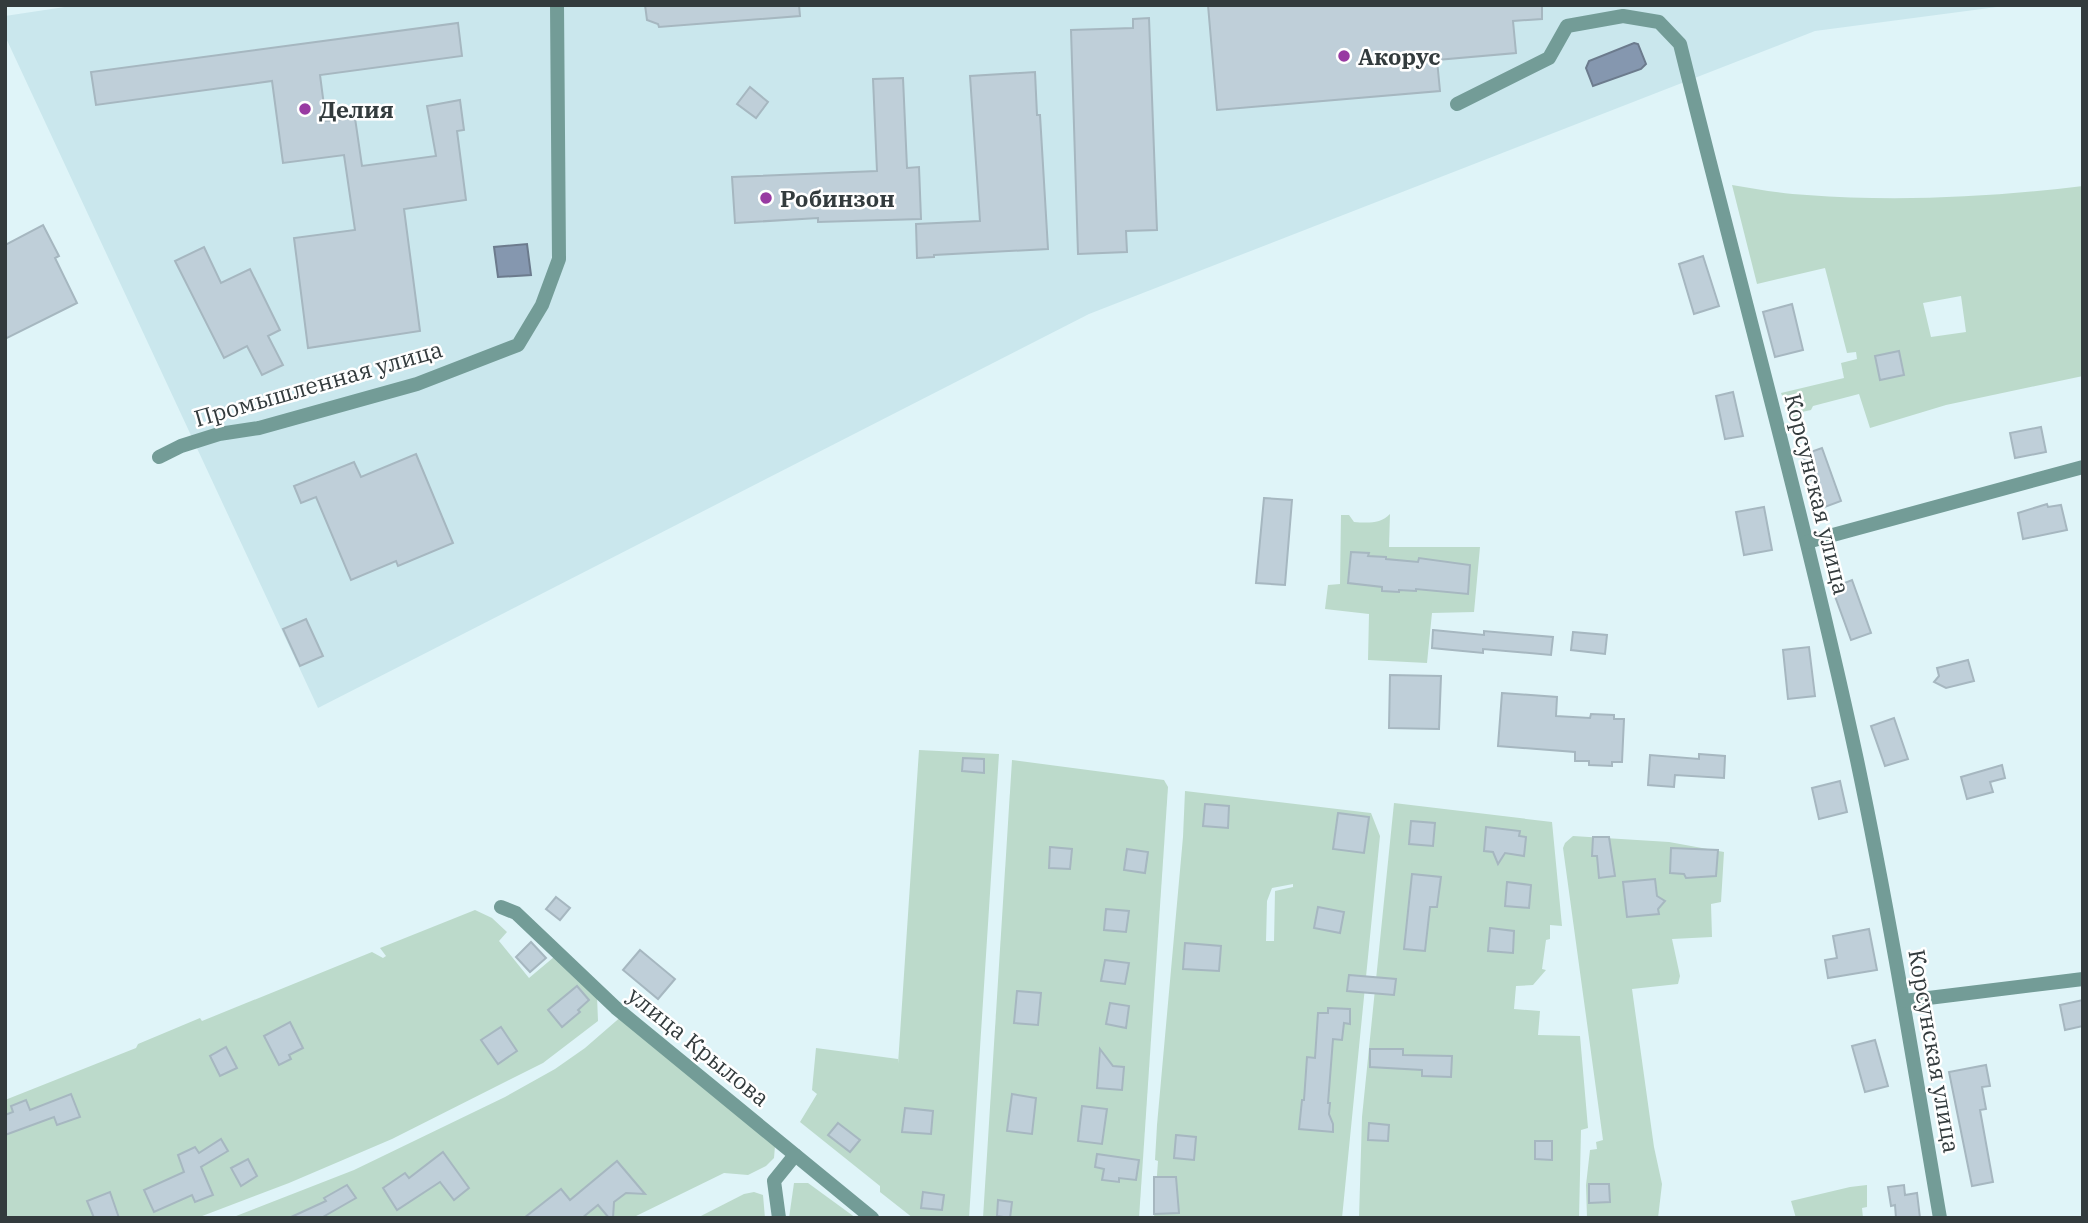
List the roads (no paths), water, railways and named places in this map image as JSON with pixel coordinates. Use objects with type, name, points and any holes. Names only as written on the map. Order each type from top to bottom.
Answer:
[{"type":"street","name":"Промышленная улица","points":[[159,457],[181,446],[219,434],[259,428],[417,384],[518,345],[542,305],[558,259],[557,5]]},
{"type":"street","name":"Корсунская улица","points":[[1457,104],[1549,58],[1567,26],[1623,16],[1659,22],[1679,44],[1807,542],[1857,760],[1904,1001],[1940,1218]]},
{"type":"street","points":[[1807,542],[2083,467]]},
{"type":"street","name":"улица Крылова","points":[[501,907],[516,913],[616,1008],[872,1218]]},
{"type":"street","points":[[1904,1001],[2083,979]]},
{"type":"street","points":[[779,1218],[774,1181],[795,1155]]},
{"type":"place","name":"Акорус","points":[[1344,56]]},
{"type":"place","name":"Делия","points":[[305,109]]},
{"type":"place","name":"Робинзон","points":[[766,198]]}]
